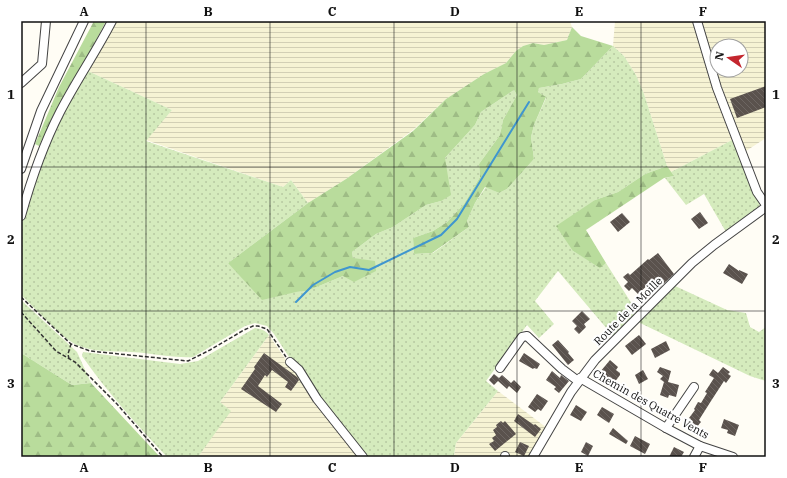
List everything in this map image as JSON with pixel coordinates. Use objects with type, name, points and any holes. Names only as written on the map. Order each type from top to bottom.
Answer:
[{"type":"street","points":[[21,83],[42,64],[46,21]]},
{"type":"street","points":[[21,169],[41,111],[84,21]]},
{"type":"street","points":[[80,30],[87,21]]},
{"type":"street","points":[[21,216],[34,173],[60,112],[112,21]]},
{"type":"street","points":[[697,21],[717,88],[757,192],[766,206]]},
{"type":"street","name":"Route de la Moille","points":[[533,457],[579,379],[595,360],[692,263],[766,206]]},
{"type":"street","name":"Chemin des Quatre Vents","points":[[500,368],[522,337],[527,336],[562,369],[579,379],[700,446],[733,457]]},
{"type":"street","points":[[290,362],[299,370],[317,400],[363,457]]},
{"type":"street","points":[[666,428],[694,387]]},
{"type":"street","points":[[694,457],[700,446]]},
{"type":"path","points":[[21,297],[71,344],[97,352],[140,355],[188,361],[244,330],[258,326],[267,329],[290,362]]},
{"type":"path","points":[[21,312],[56,352],[75,362],[117,404],[163,457]]},
{"type":"path","points":[[69,359],[68,354],[71,344]]},
{"type":"shaded area","points":[[116,21],[570,21],[572,27],[567,40],[544,45],[533,43],[523,46],[516,51],[506,63],[484,74],[446,99],[413,130],[346,179],[308,203],[291,180],[283,187],[146,140],[172,110],[88,71]]},
{"type":"shaded area","points":[[615,21],[694,21],[709,65],[709,78],[713,78],[734,139],[671,172],[667,166],[644,94],[636,75],[624,56],[613,46]]},
{"type":"shaded area","points":[[701,21],[766,21],[766,138],[746,151],[721,85],[717,78],[749,78],[749,38],[709,38],[709,50]]},
{"type":"shaded area","points":[[269,335],[288,363],[298,374],[315,404],[360,457],[198,457],[230,411],[220,402]]},
{"type":"shaded area","points":[[498,391],[547,428],[530,457],[454,456],[456,443]]},
{"type":"green space","points":[[94,21],[106,21],[65,93],[39,146],[35,144],[59,87]]},
{"type":"green space","points":[[572,27],[581,36],[613,46],[581,79],[539,88],[538,92],[546,97],[534,125],[531,137],[534,159],[507,189],[499,193],[485,187],[475,203],[467,221],[469,227],[432,253],[414,254],[413,238],[433,231],[447,222],[464,204],[480,177],[479,164],[500,135],[503,120],[517,95],[514,90],[481,112],[475,125],[445,158],[451,195],[441,201],[426,205],[393,227],[376,234],[352,252],[353,258],[375,261],[376,271],[354,282],[343,276],[307,291],[262,300],[228,263],[308,203],[346,179],[413,131],[446,99],[484,74],[506,63],[516,51],[523,46],[533,43],[544,45],[567,40]]},
{"type":"green space","points":[[613,46],[624,56],[636,75],[644,94],[667,166],[645,174],[618,192],[595,200],[573,251],[600,267],[606,263],[637,312],[613,336],[558,271],[535,301],[554,324],[539,338],[527,325],[486,381],[498,391],[456,443],[454,455],[461,457],[366,457],[343,425],[318,396],[300,367],[289,357],[267,326],[255,323],[245,326],[193,357],[175,357],[135,352],[96,350],[70,341],[51,325],[21,295],[21,228],[29,199],[37,174],[56,129],[67,106],[88,71],[172,110],[146,141],[283,187],[291,180],[308,203],[228,263],[296,292],[307,291],[343,276],[353,258],[352,252],[376,234],[393,227],[426,205],[441,201],[445,158],[475,125],[481,112],[514,90],[517,95],[503,120],[500,135],[479,164],[480,177],[464,204],[447,222],[433,231],[413,238],[414,254],[433,253],[469,227],[467,221],[475,203],[486,187],[499,193],[507,189],[534,159],[531,137],[534,125],[546,98],[538,92],[539,88],[581,79]]},
{"type":"green space","points":[[734,139],[760,206],[726,232],[704,194],[686,205],[665,178],[674,176],[671,172]]},
{"type":"green space","points":[[667,166],[674,176],[664,178],[586,230],[606,263],[600,268],[573,251],[556,226],[595,200],[618,192],[645,174]]},
{"type":"green space","points":[[673,285],[727,310],[746,313],[750,327],[759,332],[766,327],[766,381],[750,376],[638,322]]},
{"type":"green space","points":[[21,300],[77,352],[91,383],[72,385],[21,353]]},
{"type":"green space","points":[[255,328],[263,330],[269,335],[220,402],[231,411],[198,457],[167,457],[123,408],[82,356],[83,352],[180,364],[198,361]]},
{"type":"green space","points":[[21,353],[72,385],[91,383],[160,457],[21,457]]},
{"type":"building","points":[[766,86],[766,107],[737,118],[730,99]]},
{"type":"building","points":[[700,212],[708,223],[699,229],[691,219]]},
{"type":"building","points":[[622,213],[630,222],[618,232],[610,222]]},
{"type":"building","points":[[658,253],[674,274],[658,289],[651,282],[638,294],[632,288],[629,291],[624,286],[628,282],[623,277],[628,273],[630,275],[648,259],[649,260]]},
{"type":"building","points":[[729,264],[739,271],[748,274],[742,284],[723,273]]},
{"type":"building","points":[[582,311],[590,319],[584,324],[586,327],[579,334],[574,329],[577,326],[572,321]]},
{"type":"building","points":[[639,335],[646,344],[632,355],[625,346]]},
{"type":"building","points":[[558,340],[574,360],[568,365],[552,345]]},
{"type":"building","points":[[666,341],[670,350],[655,358],[651,349]]},
{"type":"building","points":[[264,353],[299,380],[291,391],[285,387],[288,382],[272,370],[267,377],[265,375],[258,386],[282,404],[276,412],[241,389]]},
{"type":"building","points":[[524,353],[540,364],[537,369],[533,369],[519,361]]},
{"type":"building","points":[[610,360],[618,367],[616,370],[620,373],[614,383],[600,372]]},
{"type":"building","points":[[660,367],[671,371],[668,382],[679,385],[676,397],[669,395],[668,398],[660,395],[664,382],[660,379],[663,376],[657,372]]},
{"type":"building","points":[[723,367],[730,372],[728,374],[731,376],[726,383],[724,381],[699,420],[701,422],[696,428],[688,423],[691,419],[689,418],[695,410],[694,409],[698,402],[701,403],[707,393],[705,392],[714,378],[709,375],[713,369],[718,373]]},
{"type":"building","points":[[643,370],[648,379],[639,384],[635,375]]},
{"type":"building","points":[[552,371],[560,378],[561,375],[569,381],[559,393],[554,389],[556,387],[546,380]]},
{"type":"building","points":[[494,374],[499,378],[502,375],[511,383],[514,380],[521,387],[517,393],[509,386],[507,389],[498,381],[494,385],[489,380]]},
{"type":"building","points":[[537,394],[548,401],[541,411],[538,409],[535,412],[528,407]]},
{"type":"building","points":[[576,405],[587,412],[581,421],[570,415]]},
{"type":"building","points":[[602,407],[614,414],[609,423],[597,415]]},
{"type":"building","points":[[518,414],[541,429],[535,437],[514,421]]},
{"type":"building","points":[[724,419],[739,425],[735,436],[727,433],[728,430],[721,428]]},
{"type":"building","points":[[501,421],[503,423],[505,421],[516,434],[495,451],[489,444],[494,441],[492,438],[496,435],[493,430]]},
{"type":"building","points":[[613,428],[628,441],[626,444],[609,434]]},
{"type":"building","points":[[635,436],[650,444],[645,454],[630,446]]},
{"type":"building","points":[[520,442],[529,446],[524,456],[515,452]]},
{"type":"building","points":[[586,442],[593,446],[588,456],[581,452]]},
{"type":"building","points":[[674,447],[684,452],[681,457],[669,457]]},
{"type":"waterway","points":[[296,302],[313,285],[335,272],[350,267],[369,270],[441,235],[457,219],[529,102]]}]
